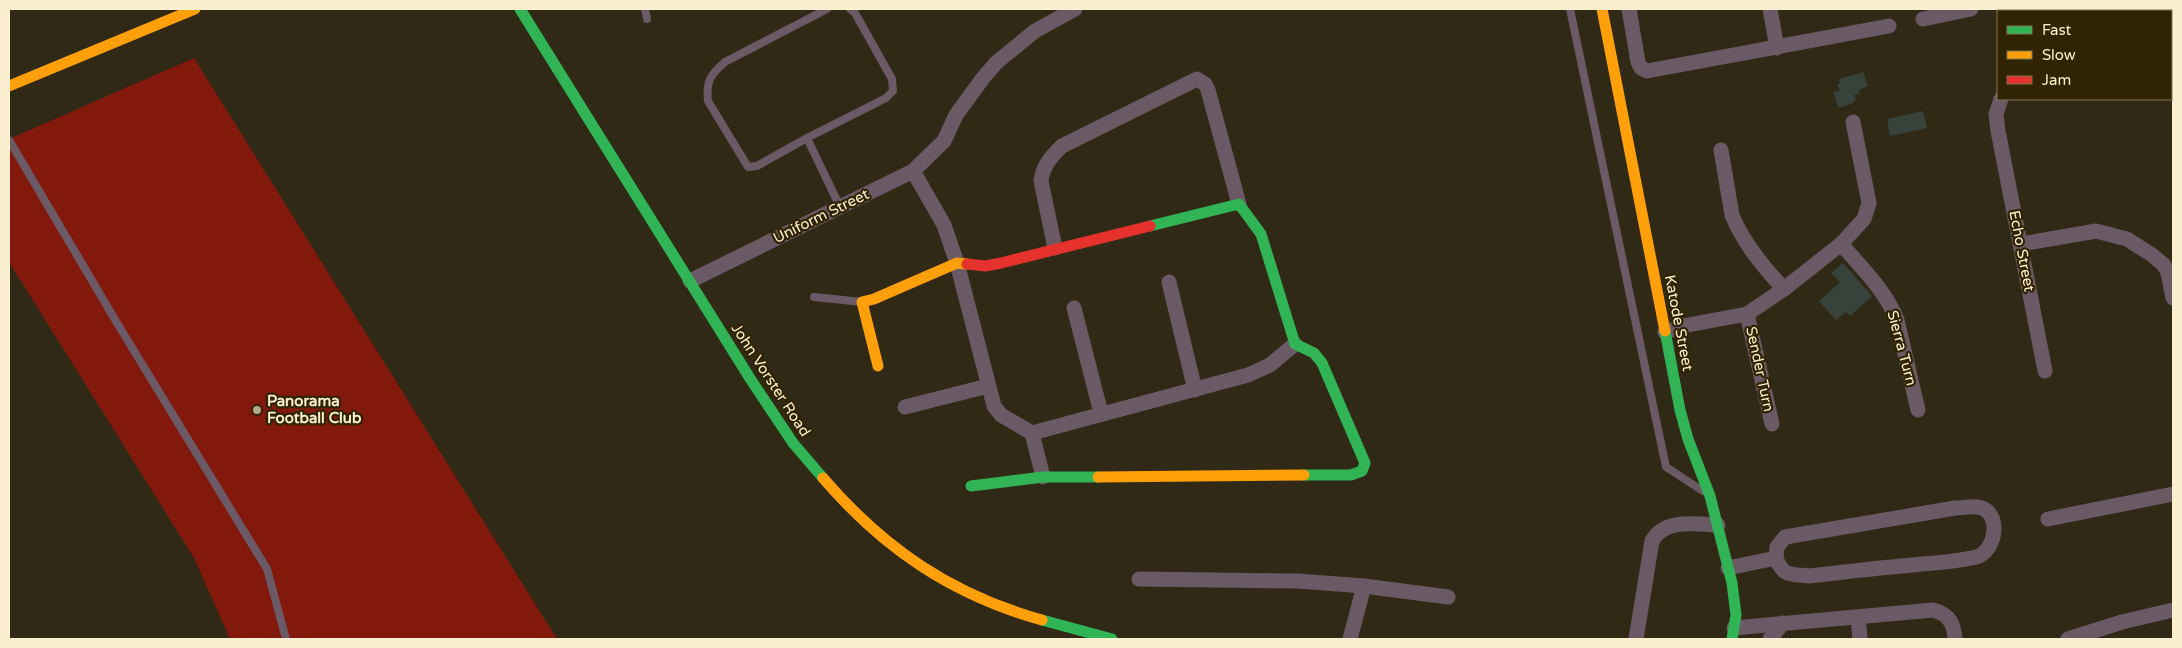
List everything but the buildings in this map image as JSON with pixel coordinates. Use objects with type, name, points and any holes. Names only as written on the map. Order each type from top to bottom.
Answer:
[{"type":"street","points":[[9,86],[195,9]]},
{"type":"street","name":"John Vorster Road","points":[[520,9],[750,380],[793,443],[816,472],[874,532],[912,561],[967,593],[1011,611],[1112,639]]},
{"type":"street","name":"Uniform Street","points":[[690,281],[913,171],[944,141],[956,115],[997,62],[1035,32],[1075,9]]},
{"type":"street","name":"Katode Street","points":[[1602,9],[1682,418],[1710,496],[1728,568],[1736,615],[1733,634]]},
{"type":"street","points":[[1629,9],[1638,62],[1641,68],[1647,71],[1889,26]]},
{"type":"street","points":[[1770,9],[1777,48]]},
{"type":"street","points":[[1923,19],[1971,9]]},
{"type":"street","points":[[972,486],[1043,477],[1351,475],[1362,472],[1364,468],[1365,460],[1322,363],[1314,353],[1295,344],[1261,234],[1239,204],[1205,84],[1197,79],[1062,146],[1050,158],[1042,170],[1041,181],[1055,248]]},
{"type":"street","name":"Echo Street","points":[[2001,100],[1996,114],[1998,131],[2045,371]]},
{"type":"street","points":[[1665,332],[1688,325],[1747,314],[1784,289],[1841,244],[1864,219],[1869,203],[1852,122]]},
{"type":"street","points":[[1721,150],[1732,215],[1736,225],[1746,242],[1784,289]]},
{"type":"street","points":[[913,171],[944,225],[957,263],[994,406],[1001,415],[1032,434],[1043,477]]},
{"type":"street","points":[[878,366],[862,302],[874,299],[957,263],[986,266],[1239,204]]},
{"type":"street","points":[[2021,244],[2096,231],[2127,239],[2164,265],[2168,273],[2173,298]]},
{"type":"street","name":"Sierra Turn","points":[[1841,244],[1892,308],[1897,320],[1918,410]]},
{"type":"street","points":[[1169,282],[1195,390]]},
{"type":"street","points":[[1074,308],[1101,414]]},
{"type":"street","name":"Sender Turn","points":[[1747,314],[1772,424]]},
{"type":"street","points":[[1032,434],[1259,371],[1270,365],[1295,344]]},
{"type":"street","points":[[905,407],[988,386]]},
{"type":"street","points":[[2048,519],[2173,494]]},
{"type":"street","points":[[1955,508],[1982,508],[1989,514],[1993,524],[1992,542],[1989,549],[1978,556],[1950,561],[1809,576],[1790,574],[1784,571],[1776,558],[1777,546],[1785,537],[1955,508]]},
{"type":"street","points":[[1636,639],[1652,541],[1657,533],[1668,526],[1682,524],[1718,525]]},
{"type":"street","points":[[1728,568],[1776,558]]},
{"type":"street","points":[[1139,579],[1298,581],[1364,586],[1448,597]]},
{"type":"street","points":[[1350,639],[1364,586]]},
{"type":"street","points":[[1733,634],[1783,622],[1933,610],[1942,612],[1948,617],[1954,629],[1956,639]]},
{"type":"street","points":[[2068,639],[2122,622],[2173,610]]},
{"type":"street","points":[[1858,617],[1860,639]]},
{"type":"street","points":[[1770,639],[1783,622]]},
{"type":"lane","points":[[645,9],[647,19]]},
{"type":"lane","points":[[827,9],[724,62],[712,72],[707,90],[708,101],[748,167],[757,166],[806,138],[886,98],[894,91],[892,79],[855,13],[850,9]]},
{"type":"lane","points":[[1570,9],[1666,467],[1710,496]]},
{"type":"lane","points":[[806,138],[840,207]]},
{"type":"lane","points":[[9,140],[117,323],[267,569],[286,639]]},
{"type":"lane","points":[[814,297],[862,302]]},
{"type":"shaded area","name":"Panorama Football Club","points":[[194,58],[557,639],[230,639],[194,558],[9,262],[9,139]]},
{"type":"traffic: fast","points":[[520,9],[751,380],[793,443],[823,478]]},
{"type":"traffic: fast","points":[[1150,226],[1239,204],[1261,234],[1295,344],[1314,353],[1322,363],[1365,463],[1362,471],[1351,475],[1304,475]]},
{"type":"traffic: fast","points":[[1665,331],[1680,410],[1688,439],[1710,496],[1732,583],[1736,615],[1732,639]]},
{"type":"traffic: fast","points":[[971,486],[1043,477],[1098,477]]},
{"type":"traffic: fast","points":[[1042,620],[1112,639]]},
{"type":"traffic: slow","points":[[9,86],[195,9]]},
{"type":"traffic: slow","points":[[1602,9],[1665,331]]},
{"type":"traffic: slow","points":[[878,366],[862,302],[874,299],[957,263],[967,264]]},
{"type":"traffic: slow","points":[[1098,477],[1304,475]]},
{"type":"traffic: slow","points":[[823,478],[870,527],[895,548],[922,566],[949,583],[978,597],[1009,610],[1042,620]]},
{"type":"traffic: jam","points":[[967,264],[986,266],[1001,263],[1150,226]]},
{"type":"place","name":"Panorama Football Club","points":[[257,410]]}]
